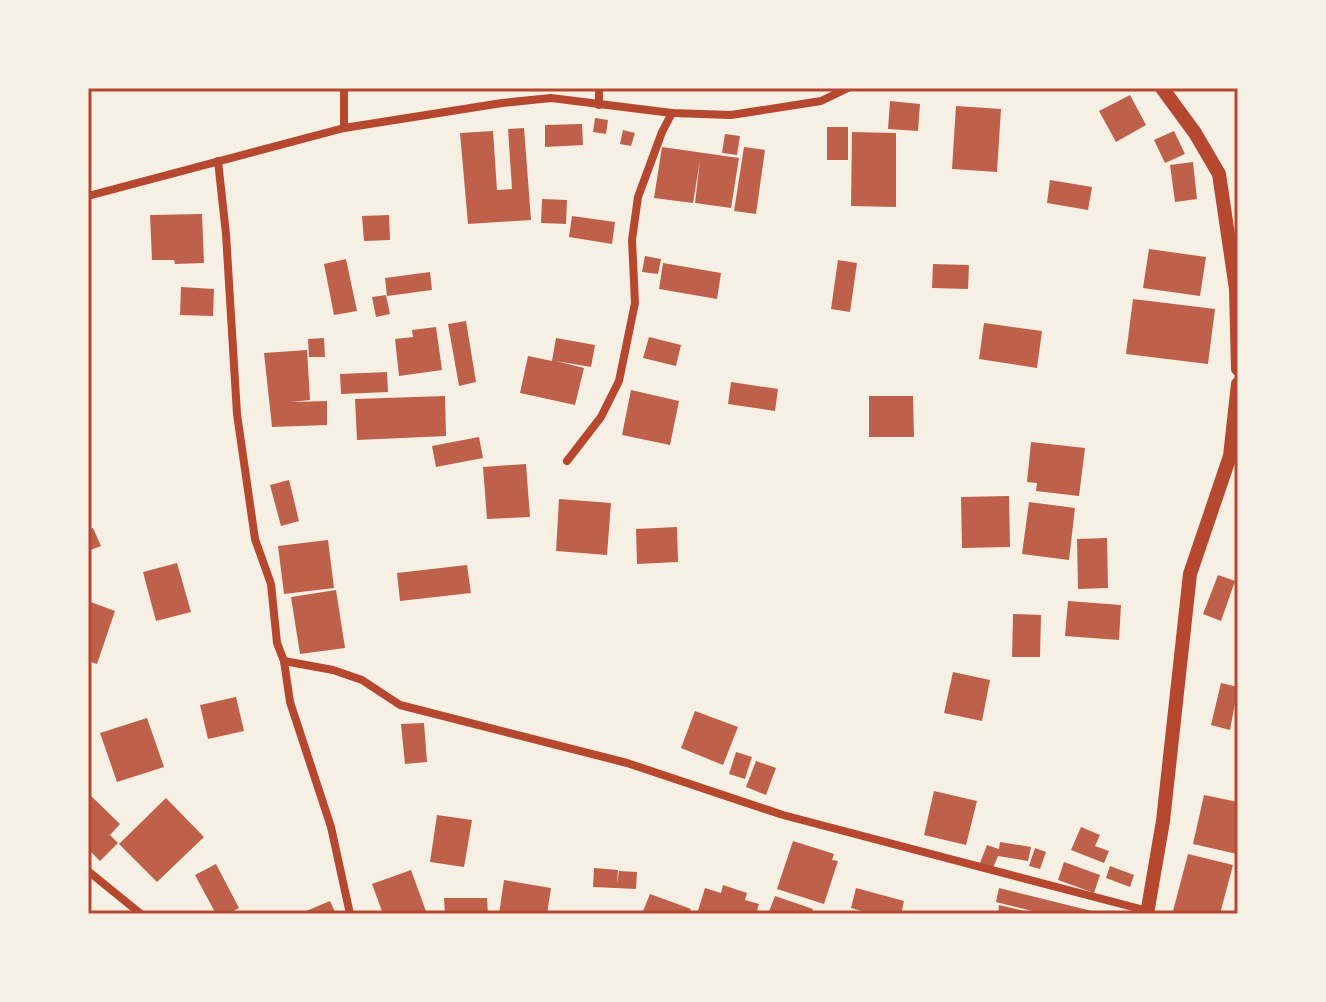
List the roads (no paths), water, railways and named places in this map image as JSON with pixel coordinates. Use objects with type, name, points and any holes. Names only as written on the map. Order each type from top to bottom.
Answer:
[{"type":"street","points":[[344,88],[344,128]]},
{"type":"street","points":[[599,88],[599,105]]},
{"type":"street","points":[[88,196],[344,128],[551,98],[672,113],[731,115],[821,101],[848,88]]},
{"type":"street","points":[[1162,88],[1195,133],[1219,174],[1237,290],[1238,369]]},
{"type":"street","points":[[567,461],[601,417],[619,381],[635,303],[632,240],[638,197],[672,113]]},
{"type":"street","points":[[218,161],[244,477],[255,539],[271,584],[277,643],[284,661],[290,702],[331,827],[350,914]]},
{"type":"street","points":[[284,661],[333,670],[362,680],[400,705],[627,763],[783,815],[1148,912],[1163,821],[1190,574],[1230,456],[1238,384]]},
{"type":"street","points":[[88,871],[141,914]]}]
